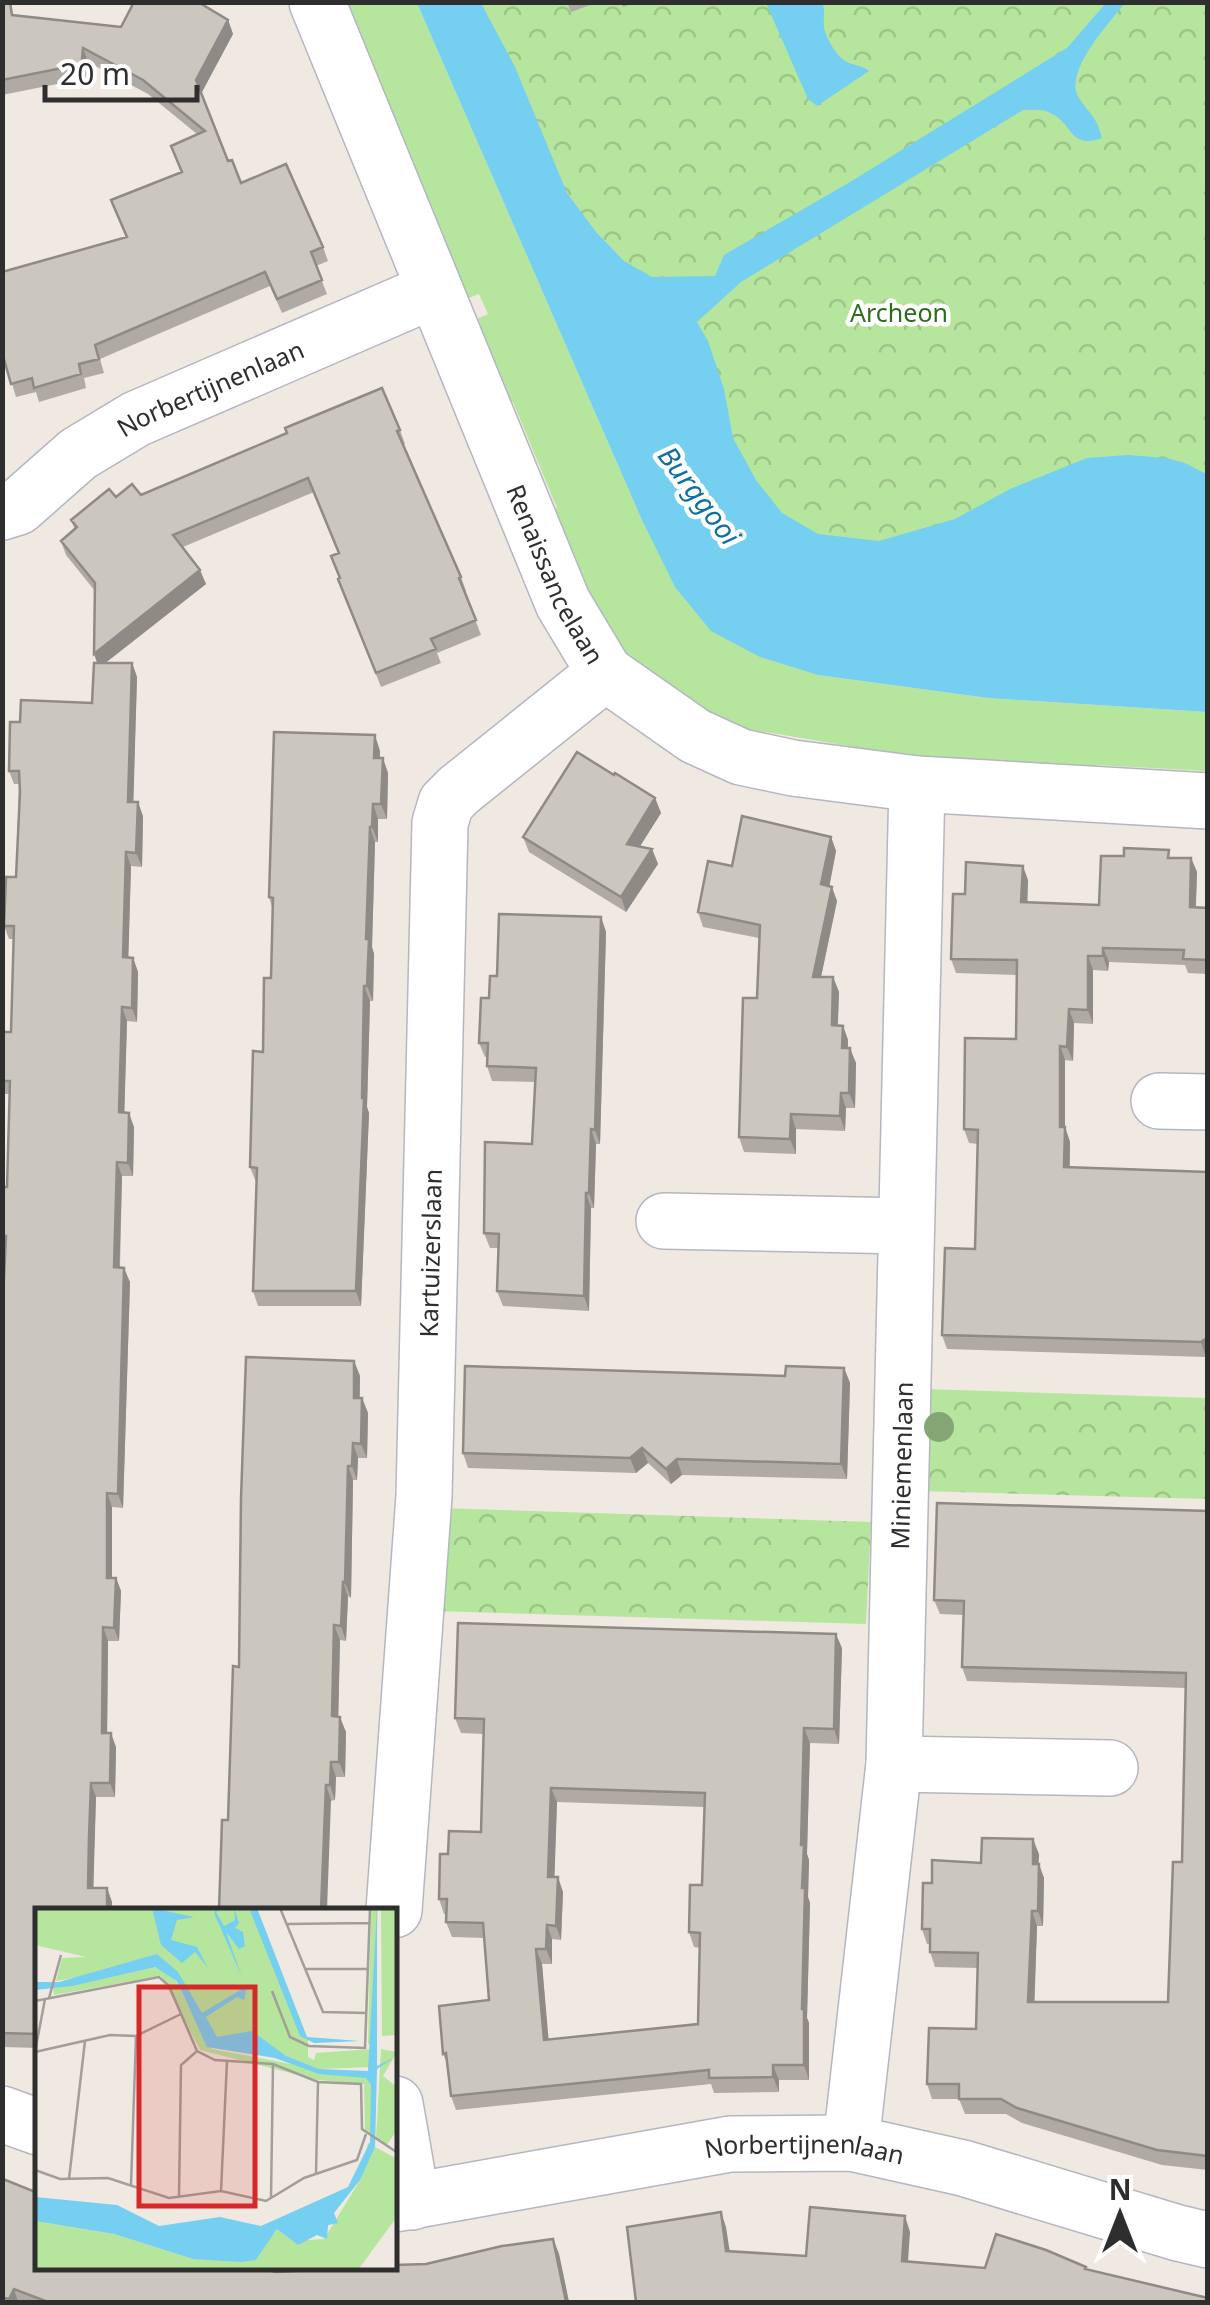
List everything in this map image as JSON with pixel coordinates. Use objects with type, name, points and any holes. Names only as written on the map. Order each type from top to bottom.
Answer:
[{"type":"street","name":"Renaissancelaan","points":[[317,2],[563,603],[606,673],[695,736],[740,756],[793,768],[917,784],[1208,801]]},
{"type":"street","name":"Norbertijnenlaan","points":[[2,512],[18,507],[78,454],[136,419],[434,290]]},
{"type":"street","name":"Kartuizerslaan","points":[[394,1908],[424,1496],[440,822],[446,803],[459,790],[606,673]]},
{"type":"street","name":"Miniemenlaan","points":[[851,2143],[894,1764],[917,784]]},
{"type":"street","points":[[664,1222],[905,1226]]},
{"type":"street","points":[[894,1764],[1110,1768]]},
{"type":"street","points":[[2,2114],[35,2125]]},
{"type":"street","points":[[398,2141],[403,2203]]},
{"type":"street","name":"Norbertijnenlaan","points":[[403,2203],[730,2144],[851,2143],[963,2168],[1208,2240]]},
{"type":"green space","points":[[331,3],[417,3],[641,518],[818,675],[988,698],[1207,712],[1207,771],[1097,765],[1090,780],[766,732],[757,745],[635,664],[596,614],[549,515],[557,508],[513,402],[502,405],[464,325],[488,314],[479,294],[456,303]]},
{"type":"green space","name":"Archeon","points":[[444,3],[1207,3],[1207,655],[763,640]]},
{"type":"green space","points":[[924,1389],[1207,1398],[1207,1499],[921,1491]]},
{"type":"green space","points":[[440,1508],[871,1522],[866,1624],[436,1611]]},
{"type":"water","name":"Burggooi","points":[[417,3],[481,3],[515,67],[567,193],[624,261],[652,277],[715,276],[724,255],[1067,48],[1106,3],[1125,3],[1090,48],[1077,75],[1075,88],[1102,138],[1077,138],[1056,116],[1023,110],[741,282],[697,322],[708,341],[724,389],[733,438],[756,480],[782,513],[818,534],[879,541],[955,519],[1010,489],[1087,458],[1166,458],[1208,475],[1207,712],[988,698],[818,675],[760,657],[711,631],[675,587],[641,518]]},
{"type":"water","points":[[766,3],[822,3],[825,31],[835,51],[847,62],[869,71],[817,106],[808,99]]},
{"type":"building","points":[[2,2],[10,2],[12,15],[121,27],[134,2],[198,2],[228,20],[196,80],[228,161],[232,160],[241,183],[286,164],[323,247],[311,252],[322,280],[277,299],[265,272],[95,345],[99,359],[79,364],[81,374],[34,388],[32,378],[11,384],[2,352],[2,272],[127,237],[111,200],[182,172],[171,146],[205,131],[143,80],[83,48],[81,70],[62,68],[2,80]]},
{"type":"building","points":[[382,388],[476,620],[431,639],[436,649],[376,673],[338,579],[331,556],[339,553],[308,478],[173,535],[200,570],[94,654],[95,583],[61,541],[77,527],[71,520],[109,489],[116,497],[132,484],[141,495]]},
{"type":"building","points":[[94,663],[132,663],[128,802],[138,802],[136,853],[126,852],[123,957],[133,958],[132,1008],[122,1007],[119,1112],[129,1113],[128,1163],[117,1162],[114,1267],[124,1268],[118,1494],[107,1493],[107,1578],[116,1578],[114,1628],[103,1627],[102,1733],[111,1733],[110,1783],[91,1783],[89,1836],[88,1888],[107,1888],[107,1908],[35,1908],[35,2034],[2,2033],[2,1321],[6,1236],[2,1236],[2,1187],[7,1187],[10,1081],[2,1081],[2,1032],[11,1032],[14,926],[4,926],[6,877],[16,877],[20,792],[19,771],[9,771],[10,722],[20,722],[21,700],[92,703]]},
{"type":"building","points":[[274,732],[375,735],[374,758],[383,758],[381,804],[373,804],[370,827],[356,1291],[253,1291],[257,1168],[250,1167],[253,1051],[263,1052],[264,978],[271,978]]},
{"type":"building","points":[[577,752],[655,798],[627,844],[652,849],[621,897],[523,837]]},
{"type":"building","points":[[742,816],[831,837],[821,884],[832,887],[813,977],[833,977],[832,1025],[843,1026],[842,1048],[850,1048],[849,1093],[841,1093],[840,1116],[791,1114],[790,1139],[739,1137],[743,998],[757,998],[760,925],[698,912],[708,861],[732,866]]},
{"type":"building","points":[[1124,848],[1169,850],[1168,858],[1191,858],[1190,907],[1208,908],[1208,960],[1183,959],[1184,950],[1103,948],[1103,956],[1088,956],[1088,1010],[1069,1009],[1067,1047],[1060,1046],[1064,1167],[1208,1172],[1208,1337],[1201,1342],[942,1335],[945,1248],[975,1249],[978,1130],[964,1129],[965,1038],[1016,1039],[1017,960],[951,959],[953,894],[965,894],[966,862],[1023,866],[1021,902],[1099,905],[1101,856],[1124,856]]},
{"type":"building","points":[[499,914],[601,917],[595,1130],[591,1129],[586,1193],[584,1296],[497,1291],[499,1234],[484,1233],[485,1142],[532,1144],[536,1068],[487,1066],[488,1043],[479,1043],[481,998],[489,998],[490,976],[497,976]]},
{"type":"building","points":[[246,1357],[354,1361],[354,1398],[362,1398],[361,1444],[353,1443],[352,1466],[348,1466],[345,1583],[341,1626],[334,1625],[332,1716],[340,1717],[339,1762],[331,1762],[330,1785],[326,1785],[321,1908],[219,1908],[222,1820],[228,1820],[233,1666],[239,1667]]},
{"type":"building","points":[[465,1366],[785,1376],[786,1366],[844,1368],[841,1464],[677,1459],[666,1469],[642,1448],[630,1458],[463,1453]]},
{"type":"building","points":[[937,1503],[1208,1511],[1208,2156],[1157,2150],[1017,2108],[1001,2099],[959,2099],[959,2084],[927,2084],[929,2028],[976,2029],[978,1953],[930,1952],[930,1929],[922,1929],[923,1883],[932,1883],[932,1860],[981,1863],[982,1838],[1033,1839],[1033,1864],[1039,1864],[1038,1911],[1032,1911],[1028,2002],[1168,2002],[1173,1862],[1182,1862],[1186,1673],[962,1667],[964,1601],[934,1600]]},
{"type":"building","points":[[458,1623],[836,1634],[834,1729],[804,1728],[804,2065],[773,2065],[773,2077],[709,2078],[709,2070],[451,2096],[439,2006],[489,2000],[483,1923],[446,1922],[447,1899],[439,1899],[440,1854],[448,1854],[449,1831],[481,1832],[484,1719],[455,1718]],"holes":[[[551,1788],[705,1793],[702,1885],[690,1885],[689,1932],[700,1933],[698,2024],[544,2040],[536,1949],[546,1949],[547,1925],[556,1926],[558,1877],[548,1877]]]},
{"type":"building","points":[[3,2179],[35,2192],[35,2270],[398,2270],[398,2265],[426,2264],[553,2239],[566,2302],[48,2302],[14,2289],[9,2299],[2,2297]]},
{"type":"building","points":[[810,2207],[905,2216],[902,2261],[985,2268],[996,2234],[1046,2250],[1085,2269],[1208,2298],[1208,2302],[636,2302],[627,2227],[721,2212],[726,2251],[806,2256]]}]
